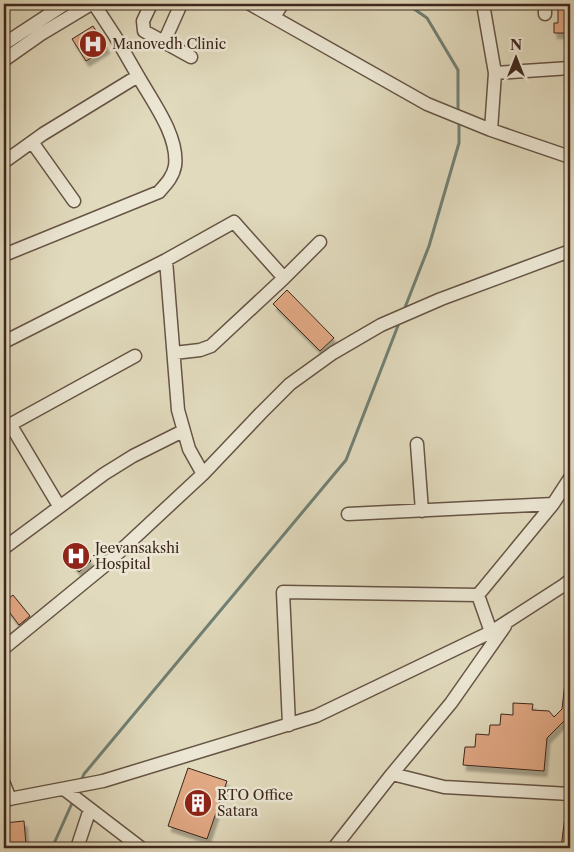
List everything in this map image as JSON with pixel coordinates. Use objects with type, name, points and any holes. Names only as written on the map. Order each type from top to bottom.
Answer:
[{"type":"street","points":[[4,44],[65,4]]},
{"type":"street","points":[[4,60],[41,34],[92,4],[115,36],[167,128],[175,148],[175,167],[168,182],[159,192],[4,255]]},
{"type":"street","points":[[151,4],[143,21],[144,31],[191,56]]},
{"type":"street","points":[[164,42],[181,4]]},
{"type":"street","points":[[250,4],[427,104],[492,130],[570,157]]},
{"type":"street","points":[[274,17],[282,4]]},
{"type":"street","points":[[483,4],[495,73],[492,130]]},
{"type":"street","points":[[495,73],[570,68]]},
{"type":"street","points":[[4,162],[32,142],[138,76]]},
{"type":"street","points":[[32,142],[74,201]]},
{"type":"street","points":[[4,342],[166,260],[234,222],[284,278]]},
{"type":"street","points":[[174,353],[200,350],[210,346],[320,242]]},
{"type":"street","points":[[4,648],[102,567],[203,474],[290,384],[333,353],[381,325],[441,299],[570,251]]},
{"type":"street","points":[[166,260],[178,410],[189,449],[203,474]]},
{"type":"street","points":[[59,506],[7,426],[135,356]]},
{"type":"street","points":[[4,548],[104,474],[133,456],[183,431]]},
{"type":"street","points":[[417,444],[422,511]]},
{"type":"street","points":[[478,595],[553,504],[570,478]]},
{"type":"street","points":[[348,514],[553,504]]},
{"type":"street","points":[[4,784],[7,799],[103,781],[316,716],[491,632],[564,586],[570,580]]},
{"type":"street","points":[[289,725],[283,592],[478,595]]},
{"type":"street","points":[[478,595],[491,632]]},
{"type":"street","points":[[334,848],[451,702],[510,620]]},
{"type":"street","points":[[392,774],[444,787],[570,794]]},
{"type":"street","points":[[64,789],[141,848]]},
{"type":"street","points":[[77,848],[90,809]]},
{"type":"building","points":[[558,9],[570,9],[570,33],[554,33],[554,23],[558,23]]},
{"type":"building","points":[[93,26],[107,48],[86,61],[72,39]]},
{"type":"building","points":[[287,290],[334,338],[320,351],[273,304]]},
{"type":"building","points":[[76,544],[91,561],[79,572],[64,554]]},
{"type":"building","points":[[13,595],[30,616],[19,625],[4,605],[4,602]]},
{"type":"building","points":[[565,682],[570,682],[570,715],[547,738],[544,771],[463,765],[465,747],[475,747],[476,734],[489,735],[490,725],[500,725],[501,714],[513,715],[513,703],[533,704],[532,710],[549,711],[554,717],[562,709]]},
{"type":"building","name":"RTO Office Satara","points":[[188,768],[227,781],[207,839],[168,826]]},
{"type":"building","points":[[565,816],[570,816],[570,848],[561,848]]},
{"type":"building","points":[[24,821],[26,845],[4,847],[4,823]]},
{"type":"waterway","points":[[407,4],[427,18],[458,70],[458,114]]},
{"type":"waterway","points":[[404,310],[429,246],[459,143],[459,120]]},
{"type":"waterway","points":[[81,781],[84,774],[346,460],[399,323]]},
{"type":"waterway","points":[[52,848],[73,801]]},
{"type":"place","name":"Manovedh Clinic","points":[[93,44]]},
{"type":"place","name":"Jeevansakshi Hospital","points":[[76,556]]},
{"type":"place","name":"RTO Office Satara","points":[[198,803]]}]
